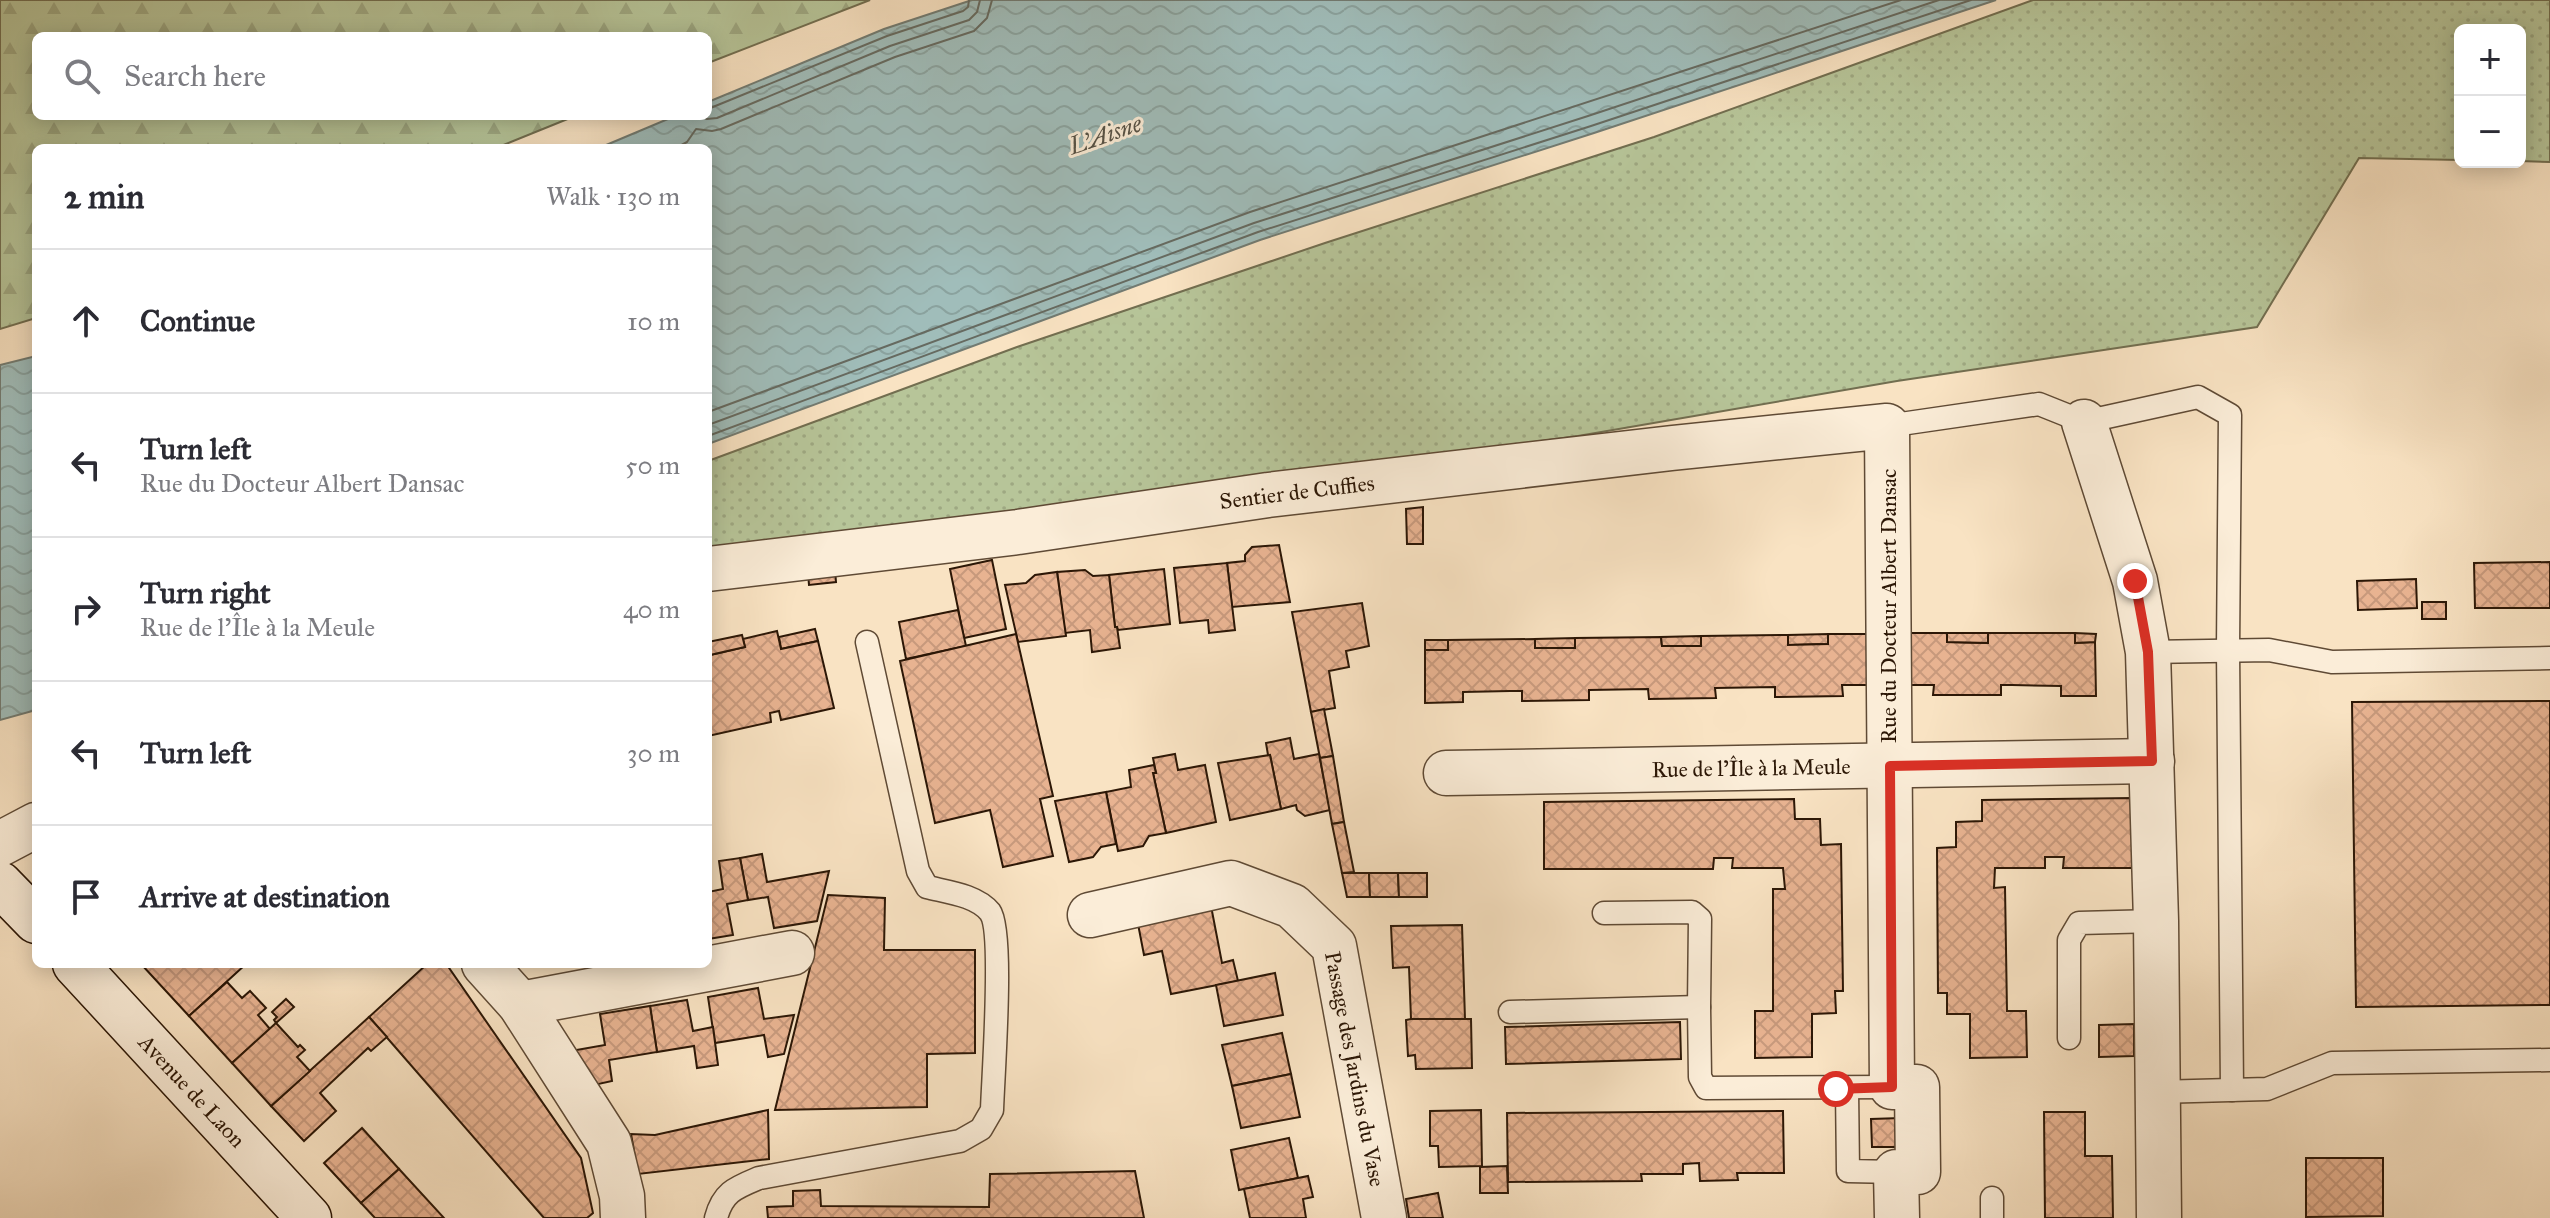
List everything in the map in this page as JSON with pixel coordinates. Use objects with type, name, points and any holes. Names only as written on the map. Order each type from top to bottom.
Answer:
[{"type":"street","points":[[2084,422],[2135,581],[2148,652],[2156,921],[2159,1218]]},
{"type":"street","name":"Sentier de Cuffies","points":[[712,569],[1018,532],[1284,493],[1887,426]]},
{"type":"street","name":"Rue du Docteur Albert Dansac","points":[[1887,426],[1892,1087]]},
{"type":"street","name":"Rue de l'Île à la Meule","points":[[1446,773],[2152,761]]},
{"type":"street","points":[[0,844],[32,827]]},
{"type":"street","name":"Passage des Jardins du Vase","points":[[1090,915],[1231,883],[1292,906],[1334,946],[1384,1218]]},
{"type":"street","points":[[0,884],[32,917]]},
{"type":"street","points":[[520,1004],[792,953]]},
{"type":"street","name":"Avenue de Laon","points":[[79,968],[309,1218]]},
{"type":"street","points":[[488,968],[520,1004],[609,1143],[622,1196],[623,1218]]},
{"type":"street","points":[[1892,1087],[1917,1087],[1918,1172],[1896,1172],[1897,1218]]},
{"type":"lane","points":[[1887,426],[2039,404],[2084,422],[2198,397],[2230,415],[2228,650],[2232,1090]]},
{"type":"lane","points":[[716,1218],[720,1201],[735,1188],[759,1178],[960,1141],[981,1129],[992,1110],[998,951],[992,914],[979,902],[927,887],[918,871],[867,642]]},
{"type":"lane","points":[[2148,652],[2269,650],[2332,662],[2550,658]]},
{"type":"lane","points":[[1604,913],[1692,912],[1700,919],[1700,1077],[1706,1088],[1892,1087]]},
{"type":"lane","points":[[2069,1038],[2069,940],[2079,923],[2156,921]]},
{"type":"lane","points":[[1510,1012],[1699,1007]]},
{"type":"lane","points":[[2157,1092],[2267,1089],[2332,1063],[2550,1060]]},
{"type":"lane","points":[[1847,1089],[1848,1171],[1896,1172]]},
{"type":"green space","points":[[0,0],[870,0],[712,61],[712,32],[32,32],[32,120],[565,120],[506,144],[32,144],[32,319],[0,329]]},
{"type":"green space","points":[[2033,0],[2550,0],[2550,162],[2526,161],[2526,24],[2454,24],[2454,160],[2359,158],[2257,327],[1897,381],[1578,436],[712,551],[712,460],[1017,347],[1654,137]]},
{"type":"water","name":"L'Aisne","points":[[972,0],[1996,0],[1260,240],[712,443],[712,144],[608,144],[666,120],[712,120],[712,100],[884,29]]},
{"type":"water","points":[[32,357],[32,711],[0,720],[0,365]]},
{"type":"building","points":[[1423,507],[1423,544],[1407,544],[1406,509]]},
{"type":"building","points":[[1279,545],[1290,602],[1232,607],[1227,563],[1245,561],[1245,555],[1252,547]]},
{"type":"building","points":[[992,560],[1006,629],[964,638],[950,569]]},
{"type":"building","points":[[2550,562],[2550,608],[2475,608],[2474,563]]},
{"type":"building","points":[[1227,563],[1235,630],[1209,633],[1208,620],[1180,623],[1174,568]]},
{"type":"building","points":[[1164,569],[1170,624],[1118,630],[1115,627],[1109,575]]},
{"type":"building","points":[[835,570],[836,582],[809,585],[808,573]]},
{"type":"building","points":[[1085,570],[1093,576],[1109,575],[1120,648],[1092,652],[1090,630],[1065,633],[1057,572]]},
{"type":"building","points":[[1057,572],[1066,636],[1018,642],[1005,585],[1026,583],[1035,575]]},
{"type":"building","points":[[2416,579],[2417,608],[2358,610],[2357,581]]},
{"type":"building","points":[[2422,602],[2446,602],[2446,619],[2422,619]]},
{"type":"building","points":[[1362,603],[1369,646],[1346,651],[1349,667],[1329,671],[1335,708],[1311,712],[1292,612]]},
{"type":"building","points":[[958,610],[966,646],[906,659],[899,622]]},
{"type":"building","points":[[815,629],[818,641],[781,649],[779,637]]},
{"type":"building","points":[[777,631],[781,649],[818,641],[834,708],[781,720],[779,711],[770,713],[771,722],[712,735],[712,655],[745,647],[743,639]]},
{"type":"building","points":[[1903,633],[1947,633],[1947,642],[1988,643],[1988,633],[2075,633],[2075,643],[2095,642],[2096,696],[2061,696],[2061,686],[2012,685],[2001,685],[2001,695],[1933,695],[1934,685],[1904,685]]},
{"type":"building","points":[[1947,633],[1988,633],[1988,643],[1947,642]]},
{"type":"building","points":[[2075,633],[2096,634],[2095,642],[2075,643]]},
{"type":"building","points":[[1016,634],[1053,796],[1040,799],[1053,856],[1003,867],[990,810],[935,823],[900,661]]},
{"type":"building","points":[[1828,634],[1828,644],[1788,645],[1788,635]]},
{"type":"building","points":[[1828,634],[1871,634],[1872,685],[1842,685],[1843,696],[1775,697],[1775,687],[1715,688],[1716,698],[1649,699],[1648,689],[1589,690],[1589,700],[1522,701],[1522,691],[1510,691],[1463,692],[1463,702],[1425,703],[1425,650],[1448,650],[1448,640],[1535,639],[1535,648],[1575,648],[1575,638],[1661,637],[1662,646],[1701,646],[1701,636],[1788,635],[1788,645],[1828,644]]},
{"type":"building","points":[[742,635],[745,647],[712,655],[712,641]]},
{"type":"building","points":[[1701,636],[1701,646],[1662,646],[1661,637]]},
{"type":"building","points":[[1575,638],[1575,648],[1535,648],[1535,639]]},
{"type":"building","points":[[1425,640],[1448,640],[1448,650],[1425,650]]},
{"type":"building","points":[[2550,701],[2550,1005],[2356,1007],[2352,702]]},
{"type":"building","points":[[1324,709],[1333,756],[1320,758],[1311,712]]},
{"type":"building","points":[[1290,738],[1294,759],[1319,754],[1330,810],[1305,816],[1296,805],[1281,809],[1266,743]]},
{"type":"building","points":[[1175,754],[1178,770],[1205,765],[1216,822],[1166,833],[1153,773],[1156,773],[1153,758]]},
{"type":"building","points":[[1270,755],[1281,809],[1230,820],[1218,763]]},
{"type":"building","points":[[1333,756],[1344,822],[1332,824],[1320,758]]},
{"type":"building","points":[[1154,765],[1166,833],[1149,836],[1143,846],[1118,851],[1106,792],[1131,787],[1129,770]]},
{"type":"building","points":[[1106,792],[1116,844],[1101,847],[1093,857],[1069,862],[1055,801]]},
{"type":"building","points":[[2132,798],[2133,868],[2063,868],[2064,857],[2045,857],[2045,868],[1995,868],[1994,888],[2005,887],[2007,1011],[2026,1011],[2027,1057],[1970,1058],[1970,1014],[1947,1014],[1947,993],[1938,993],[1937,848],[1956,847],[1956,822],[1982,821],[1982,800]]},
{"type":"building","points":[[1794,799],[1795,819],[1820,819],[1821,845],[1841,844],[1843,991],[1835,991],[1836,1013],[1812,1014],[1812,1057],[1755,1058],[1755,1011],[1773,1011],[1773,889],[1785,889],[1783,868],[1732,868],[1733,858],[1714,858],[1713,869],[1544,869],[1544,802]]},
{"type":"building","points":[[1344,822],[1354,872],[1342,873],[1332,824]]},
{"type":"building","points":[[762,854],[767,882],[829,871],[817,921],[774,928],[768,897],[748,900],[740,858]]},
{"type":"building","points":[[740,858],[748,900],[727,904],[733,935],[712,938],[712,891],[723,889],[719,861]]},
{"type":"building","points":[[1342,873],[1369,873],[1370,897],[1347,897]]},
{"type":"building","points":[[1369,873],[1398,873],[1399,897],[1370,897]]},
{"type":"building","points":[[1398,873],[1427,873],[1427,897],[1399,897]]},
{"type":"building","points":[[828,895],[885,898],[884,950],[975,950],[975,1053],[927,1054],[927,1107],[775,1110]]},
{"type":"building","points":[[1211,906],[1222,963],[1233,960],[1238,981],[1171,994],[1162,951],[1144,955],[1138,924]]},
{"type":"building","points":[[1462,925],[1465,1019],[1411,1019],[1409,967],[1393,968],[1391,926]]},
{"type":"building","points":[[145,968],[242,968],[189,1016]]},
{"type":"building","points":[[423,968],[449,968],[581,1158],[593,1213],[587,1218],[544,1218],[369,1017]]},
{"type":"building","points":[[1275,973],[1283,1015],[1224,1026],[1216,985]]},
{"type":"building","points":[[227,982],[242,998],[250,991],[266,1008],[258,1015],[270,1029],[232,1063],[189,1016]]},
{"type":"building","points":[[758,988],[764,1019],[794,1015],[784,1054],[768,1057],[764,1035],[715,1043],[708,997]]},
{"type":"building","points":[[286,999],[294,1007],[276,1023],[274,1020],[277,1017],[272,1012]]},
{"type":"building","points":[[687,1000],[693,1031],[713,1027],[718,1065],[697,1068],[694,1046],[657,1052],[650,1006]]},
{"type":"building","points":[[650,1006],[657,1052],[609,1060],[612,1081],[594,1085],[571,1051],[605,1045],[600,1014]]},
{"type":"building","points":[[369,1017],[387,1037],[371,1051],[368,1048],[320,1093],[336,1111],[304,1141],[271,1106]]},
{"type":"building","points":[[1471,1019],[1472,1068],[1416,1069],[1415,1055],[1408,1056],[1406,1020]]},
{"type":"building","points":[[1680,1022],[1681,1059],[1506,1064],[1505,1027]]},
{"type":"building","points":[[276,1023],[298,1047],[300,1045],[305,1050],[297,1057],[310,1071],[271,1106],[232,1063]]},
{"type":"building","points":[[2134,1024],[2134,1056],[2099,1057],[2099,1025]]},
{"type":"building","points":[[1282,1033],[1291,1074],[1232,1086],[1222,1045]]},
{"type":"building","points":[[1291,1074],[1300,1117],[1241,1128],[1232,1086]]},
{"type":"building","points":[[768,1110],[769,1159],[638,1174],[631,1134],[655,1135]]},
{"type":"building","points":[[1481,1110],[1482,1166],[1439,1167],[1438,1146],[1430,1146],[1430,1111]]},
{"type":"building","points":[[1783,1111],[1784,1173],[1737,1173],[1738,1180],[1700,1181],[1699,1163],[1683,1164],[1683,1174],[1641,1174],[1642,1181],[1508,1182],[1507,1113]]},
{"type":"building","points":[[2044,1112],[2085,1112],[2085,1156],[2112,1156],[2113,1218],[2045,1218]]},
{"type":"building","points":[[1901,1118],[1901,1147],[1872,1147],[1871,1119]]},
{"type":"building","points":[[362,1128],[399,1169],[361,1203],[324,1163]]},
{"type":"building","points":[[1289,1138],[1298,1178],[1239,1190],[1231,1150]]},
{"type":"building","points":[[2306,1158],[2383,1158],[2383,1216],[2306,1217]]},
{"type":"building","points":[[1507,1166],[1508,1193],[1480,1193],[1480,1167]]},
{"type":"building","points":[[399,1169],[444,1218],[375,1218],[361,1203]]},
{"type":"building","points":[[1135,1171],[1144,1218],[768,1218],[767,1207],[793,1206],[793,1191],[820,1190],[821,1206],[989,1207],[990,1174]]},
{"type":"building","points":[[1308,1176],[1313,1197],[1303,1199],[1306,1218],[1250,1218],[1244,1189]]},
{"type":"building","points":[[1438,1193],[1443,1218],[1409,1218],[1406,1199]]},
{"type":"route","points":[[1836,1089],[1892,1087],[1890,766],[2152,761],[2148,652],[2135,581]]}]
